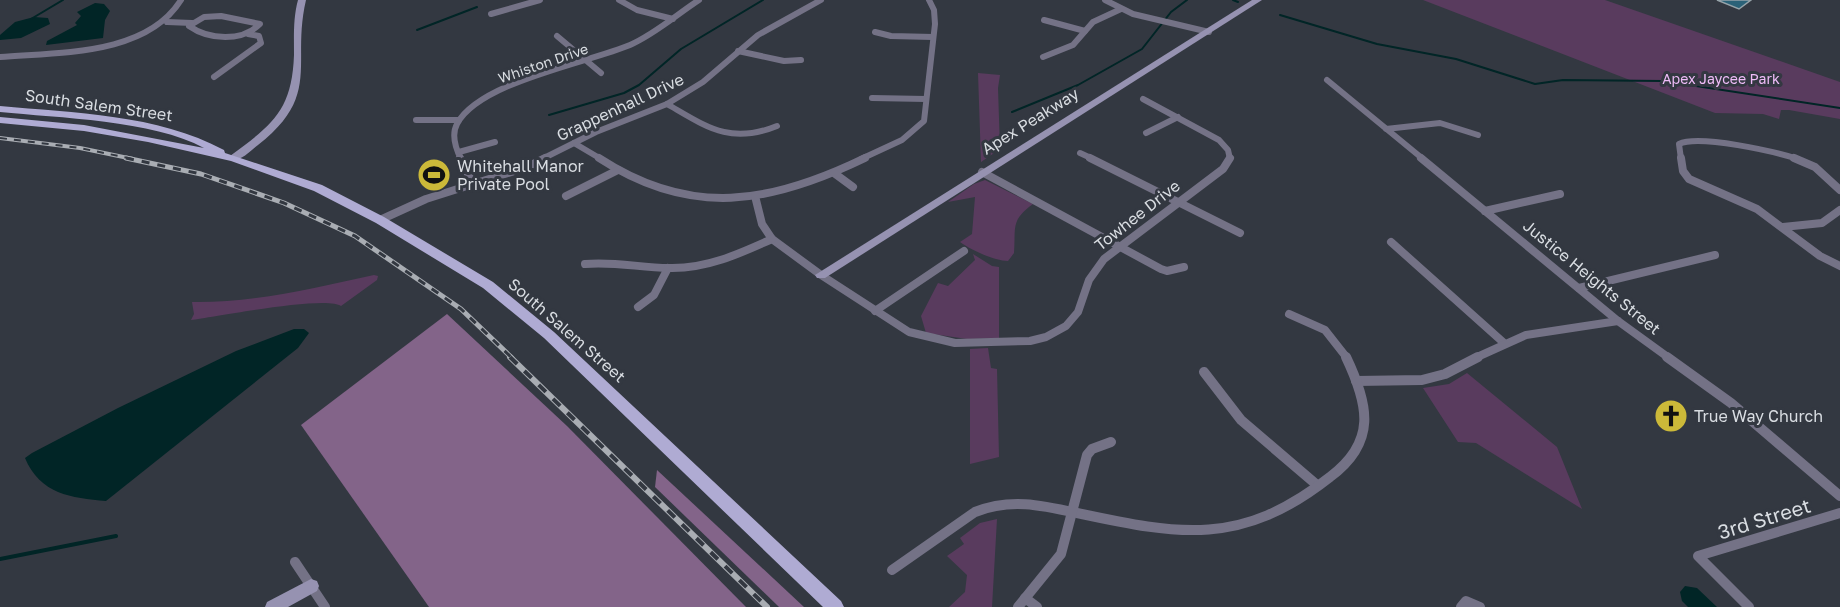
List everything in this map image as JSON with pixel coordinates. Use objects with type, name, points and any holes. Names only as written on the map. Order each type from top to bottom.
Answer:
[{"type":"main road","points":[[229,157],[269,130],[292,103],[298,75],[297,21],[302,0]]},
{"type":"main road","name":"Apex Peakway","points":[[821,275],[982,172],[1209,33],[1258,0]]},
{"type":"main road","name":"South Salem Street","points":[[0,109],[165,130],[208,144],[229,157]]},
{"type":"main road","name":"South Salem Street","points":[[0,120],[84,128],[229,157],[318,188],[381,220],[488,285],[549,335],[835,607]]},
{"type":"main road","points":[[273,607],[310,586]]},
{"type":"street","points":[[0,57],[102,46],[135,37],[167,22],[176,13],[181,0]]},
{"type":"street","points":[[518,0],[524,5]]},
{"type":"street","points":[[491,14],[540,0]]},
{"type":"street","points":[[619,0],[637,10],[673,19]]},
{"type":"street","name":"Whiston Drive","points":[[459,120],[472,107],[495,93],[639,41],[699,0]]},
{"type":"street","name":"Grappenhall Drive","points":[[381,220],[426,199],[527,167],[573,143],[668,104],[703,82],[758,35],[820,0]]},
{"type":"street","points":[[573,143],[646,185],[674,193],[709,197],[755,196],[806,185],[914,133],[924,121],[935,15],[929,0]]},
{"type":"street","points":[[1105,0],[1120,9],[1209,33]]},
{"type":"street","points":[[1043,57],[1073,45],[1097,19],[1120,9]]},
{"type":"street","points":[[167,22],[192,23],[204,17],[222,16],[260,24],[248,34]]},
{"type":"street","points":[[1044,20],[1085,30]]},
{"type":"street","points":[[192,23],[189,27],[191,29],[206,33],[259,36],[261,43],[214,77]]},
{"type":"street","points":[[875,32],[891,36],[933,37]]},
{"type":"street","points":[[557,36],[601,73]]},
{"type":"street","points":[[738,51],[784,61],[801,60]]},
{"type":"street","name":"Justice Heights Street","points":[[1328,80],[1618,321],[1731,404],[1840,496]]},
{"type":"street","points":[[872,98],[926,99]]},
{"type":"street","name":"Towhee Drive","points":[[755,196],[762,224],[772,239],[821,275],[909,332],[939,341],[984,344],[1030,341],[1058,331],[1071,320],[1082,304],[1089,279],[1095,268],[1119,246],[1223,169],[1230,156],[1220,140],[1143,99]]},
{"type":"street","points":[[668,104],[713,129],[734,136],[760,134],[777,126]]},
{"type":"street","points":[[1146,133],[1178,117]]},
{"type":"street","points":[[416,120],[459,120],[454,135],[473,184]]},
{"type":"street","points":[[1386,129],[1440,123],[1478,135]]},
{"type":"street","points":[[1840,190],[1821,171],[1780,153],[1758,148],[1694,141],[1679,144],[1683,171],[1689,179],[1749,205],[1784,227],[1810,250],[1840,266]]},
{"type":"street","points":[[459,152],[495,142]]},
{"type":"street","points":[[1080,153],[1240,233]]},
{"type":"street","points":[[566,196],[618,170]]},
{"type":"street","points":[[982,172],[1161,269],[1167,271],[1184,267]]},
{"type":"street","points":[[834,173],[853,187]]},
{"type":"street","points":[[1485,211],[1560,194]]},
{"type":"street","points":[[1784,227],[1822,223],[1840,210]]},
{"type":"street","points":[[585,264],[606,260],[668,268],[716,262],[772,239]]},
{"type":"street","points":[[1391,242],[1504,343]]},
{"type":"street","points":[[875,311],[964,251]]},
{"type":"street","points":[[1579,288],[1714,255]]},
{"type":"street","points":[[638,307],[654,295],[668,268]]},
{"type":"street","points":[[892,570],[964,520],[990,506],[1026,502],[1172,529],[1221,530],[1259,521],[1295,501],[1352,458],[1362,441],[1364,414],[1356,381],[1344,354],[1330,335],[1310,321],[1289,314]]},
{"type":"street","points":[[1356,381],[1412,381],[1437,376],[1504,343],[1526,335],[1618,321]]},
{"type":"street","points":[[1204,372],[1227,406],[1245,426],[1317,485]]},
{"type":"street","points":[[1037,607],[1021,602],[1061,554],[1087,455],[1092,449],[1111,442]]},
{"type":"street","name":"3rd Street","points":[[1749,607],[1698,556],[1840,513]]},
{"type":"street","points":[[295,562],[325,607]]},
{"type":"street","points":[[1463,604],[1480,607]]},
{"type":"green space","name":"Apex Jaycee Park","points":[[1423,0],[1605,0],[1840,82],[1840,119],[1789,110],[1781,110],[1779,119],[1763,114],[1715,113]]},
{"type":"green space","points":[[978,73],[1000,75],[998,88],[1000,149],[981,162]]},
{"type":"green space","points":[[985,180],[1033,204],[1017,220],[1014,253],[1008,261],[983,254],[960,242],[972,234],[975,197],[948,202],[974,184]]},
{"type":"green space","points":[[973,254],[992,266],[999,267],[999,338],[967,339],[926,333],[921,316],[938,283],[948,286],[975,260]]},
{"type":"green space","points":[[378,276],[377,280],[341,306],[331,303],[293,305],[191,320],[194,314],[192,302],[261,297]]},
{"type":"green space","points":[[988,348],[991,368],[997,369],[999,457],[970,464],[970,349]]},
{"type":"green space","points":[[1467,373],[1557,447],[1582,509],[1476,443],[1458,442],[1423,388],[1449,384]]},
{"type":"green space","points":[[997,519],[992,607],[949,607],[965,592],[967,575],[947,556],[964,544],[960,538],[980,523]]},
{"type":"shaded area","points":[[95,3],[104,4],[110,11],[105,20],[103,38],[46,45],[47,41],[77,25],[75,23],[81,16],[77,12]]},
{"type":"shaded area","points":[[34,17],[48,18],[50,24],[21,38],[0,40],[0,35],[15,22]]},
{"type":"shaded area","points":[[447,314],[567,426],[746,607],[429,607],[301,425]]},
{"type":"shaded area","points":[[294,329],[304,329],[309,333],[298,348],[106,501],[69,496],[58,492],[48,487],[31,470],[25,458],[32,453],[236,351]]},
{"type":"shaded area","points":[[657,470],[804,607],[779,607],[655,487]]},
{"type":"shaded area","points":[[1685,586],[1697,588],[1717,607],[1688,607],[1682,601],[1680,592]]},
{"type":"building","points":[[1717,0],[1751,0],[1739,9]]},
{"type":"waterway","points":[[31,19],[63,0]]},
{"type":"waterway","points":[[549,115],[624,93],[639,85],[681,49],[763,0]]},
{"type":"waterway","points":[[1012,112],[1078,85],[1142,49],[1171,12],[1187,0]]},
{"type":"waterway","points":[[1233,0],[1238,2]]},
{"type":"waterway","points":[[417,30],[477,7]]},
{"type":"waterway","points":[[1280,15],[1377,44],[1456,59],[1535,84],[1563,80],[1663,81],[1840,108]]},
{"type":"waterway","points":[[0,559],[116,536]]},
{"type":"railway","points":[[0,138],[80,148],[133,159]]},
{"type":"railway","points":[[126,158],[201,174],[284,203],[355,236],[461,309],[512,358]]},
{"type":"railway","points":[[510,357],[767,607]]},
{"type":"place","name":"Whitehall Manor Private Pool","points":[[434,175]]},
{"type":"place","name":"True Way Church","points":[[1671,416]]}]
